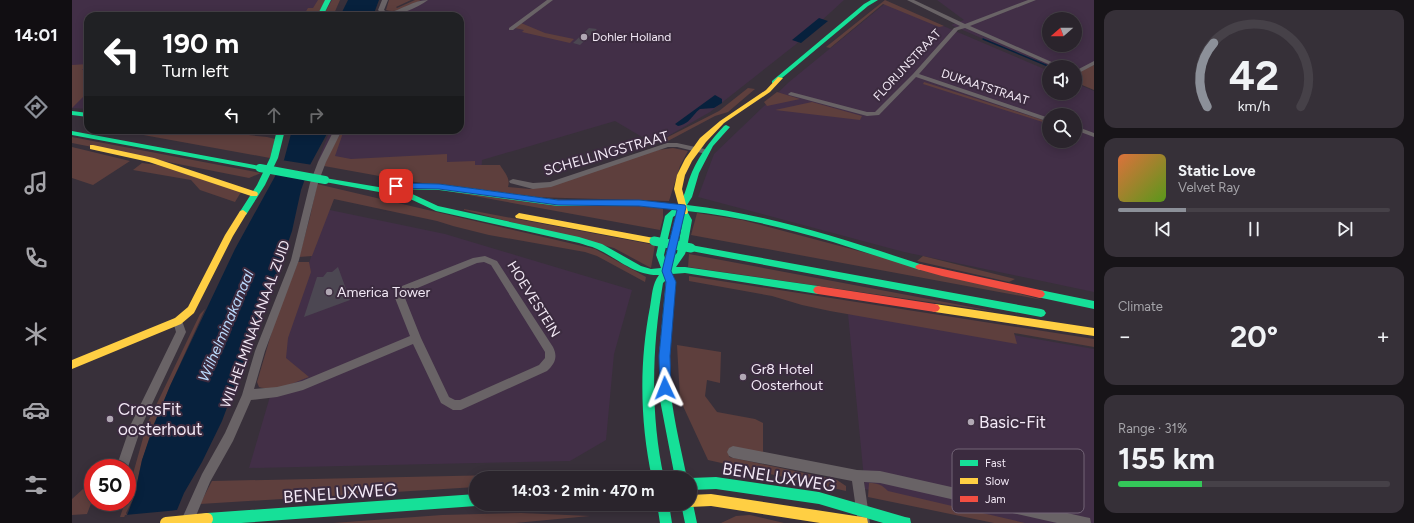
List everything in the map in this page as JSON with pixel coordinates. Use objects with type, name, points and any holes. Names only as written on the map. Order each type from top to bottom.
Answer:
[{"type":"main road","points":[[322,12],[328,0]]},
{"type":"main road","points":[[680,471],[666,400],[664,356],[671,282],[660,258],[661,247],[669,216],[682,207],[688,197],[695,173],[706,152],[717,137],[749,104],[760,95],[763,90],[780,78],[868,3],[875,0]]},
{"type":"main road","points":[[656,471],[652,450],[647,374],[652,321],[659,282],[681,254],[688,218],[682,207],[678,189],[681,175],[695,150],[709,133],[739,109],[749,104]]},
{"type":"main road","points":[[72,113],[84,114]]},
{"type":"main road","points":[[72,125],[84,127]]},
{"type":"main road","points":[[72,132],[326,176],[396,186],[505,210]]},
{"type":"main road","points":[[117,134],[262,164]]},
{"type":"main road","points":[[72,365],[178,321],[191,310],[222,246],[264,180],[274,158],[280,134]]},
{"type":"main road","points":[[86,146],[151,160],[254,194]]},
{"type":"main road","points":[[326,176],[409,196],[505,210],[655,237],[1048,314]]},
{"type":"main road","points":[[396,186],[439,187],[558,202],[639,203],[695,208],[757,220],[834,239],[942,273],[1094,305]]},
{"type":"main road","points":[[409,196],[436,208],[579,240],[599,246],[638,268],[651,272],[685,270],[702,272],[1094,332]]},
{"type":"main road","points":[[692,244],[1094,313]]},
{"type":"main road","name":"BENELUXWEG","points":[[697,484],[716,483],[819,498],[862,509],[905,523]]},
{"type":"main road","name":"BENELUXWEG","points":[[166,523],[469,500]]},
{"type":"main road","name":"BENELUXWEG","points":[[697,501],[711,500],[727,502],[863,523]]},
{"type":"main road","points":[[663,511],[666,523]]},
{"type":"main road","points":[[688,511],[691,523]]},
{"type":"street","points":[[383,12],[381,10],[385,0]]},
{"type":"street","points":[[397,12],[425,0]]},
{"type":"street","points":[[512,29],[550,0]]},
{"type":"street","name":"FLORIJNSTRAAT","points":[[906,0],[916,3]]},
{"type":"street","name":"FLORIJNSTRAAT","points":[[910,0],[964,25]]},
{"type":"street","points":[[964,25],[1032,0]]},
{"type":"street","points":[[964,25],[1044,60]]},
{"type":"street","name":"FLORIJNSTRAAT","points":[[791,94],[867,114],[877,114],[915,75],[956,29],[964,25]]},
{"type":"street","points":[[1082,69],[1094,63]]},
{"type":"street","name":"DUKAATSTRAAT","points":[[915,75],[1042,118]]},
{"type":"street","points":[[72,110],[84,112]]},
{"type":"street","points":[[1082,131],[1094,135]]},
{"type":"street","name":"WILHELMINAKANAAL ZUID","points":[[186,523],[206,478],[229,436],[247,395],[260,352],[295,260],[314,183],[322,162],[336,134]]},
{"type":"street","name":"SCHELLINGSTRAAT","points":[[513,182],[533,186],[550,184],[667,145],[677,145],[706,152]]},
{"type":"street","name":"HOEVESTEIN","points":[[485,259],[494,263],[549,350],[551,358],[548,364],[543,368],[464,405],[453,405],[445,400],[416,338],[400,298],[405,289],[476,260],[485,259]]},
{"type":"street","points":[[125,459],[137,424],[181,332],[178,321]]},
{"type":"street","points":[[247,395],[277,392],[303,385],[416,338]]},
{"type":"street","points":[[733,452],[857,476]]},
{"type":"street","name":"BENELUXWEG","points":[[863,523],[857,476],[880,477],[952,493]]},
{"type":"street","name":"BENELUXWEG","points":[[1040,513],[1085,523]]},
{"type":"shaded area","points":[[72,0],[333,0],[328,12],[84,12],[84,109],[72,108]]},
{"type":"shaded area","points":[[318,0],[326,0],[320,12],[306,12],[308,8],[313,8]]},
{"type":"shaded area","points":[[332,0],[340,0],[335,12],[325,12]]},
{"type":"shaded area","points":[[389,0],[411,0],[396,7],[397,8],[415,0],[421,0],[404,8],[390,11],[386,10]]},
{"type":"shaded area","points":[[421,0],[844,0],[795,45],[710,112],[654,144],[615,121],[482,160],[481,177],[335,160],[318,161],[328,134],[464,134],[464,12],[390,12]]},
{"type":"shaded area","points":[[885,0],[944,26],[939,27],[883,4],[830,48],[826,47]]},
{"type":"shaded area","points":[[937,0],[1094,0],[1094,63],[1082,68],[1082,60],[1042,60],[1042,64],[951,25],[964,20]]},
{"type":"shaded area","points":[[887,2],[1042,68],[1042,100],[1082,100],[1082,86],[1094,91],[1094,292],[904,252],[698,197],[714,154],[789,82]]},
{"type":"shaded area","points":[[521,23],[545,33],[574,39],[570,43],[522,32],[524,30],[515,28]]},
{"type":"shaded area","points":[[84,64],[84,68],[82,70],[84,70],[84,96],[72,108],[72,65]]},
{"type":"shaded area","points":[[1094,65],[1094,90],[1082,85],[1082,71]]},
{"type":"shaded area","points":[[924,82],[1042,120],[1042,122],[923,84]]},
{"type":"shaded area","points":[[748,88],[755,89],[728,112],[715,116],[666,142],[664,141],[664,139],[719,111]]},
{"type":"shaded area","points":[[777,92],[800,99],[767,106],[764,102]]},
{"type":"shaded area","points":[[812,102],[862,116],[860,120],[775,110]]},
{"type":"shaded area","points":[[138,134],[238,134],[267,137],[275,139],[270,158]]},
{"type":"shaded area","points":[[340,134],[343,134],[335,156],[351,159],[447,154],[447,162],[475,161],[475,165],[500,165],[508,178],[508,187],[530,189],[658,150],[673,148],[688,151],[680,166],[669,201],[531,197],[407,181],[324,166],[330,150]]},
{"type":"shaded area","points":[[72,137],[261,173],[249,178],[72,143]]},
{"type":"shaded area","points":[[72,147],[130,161],[93,185],[72,178]]},
{"type":"shaded area","points":[[142,163],[158,165],[241,192],[235,202],[200,190],[191,180],[133,170]]},
{"type":"shaded area","points":[[317,184],[595,249],[646,277],[645,282],[597,256],[585,252],[489,235],[437,221],[334,199],[312,256],[299,257]]},
{"type":"shaded area","points":[[447,191],[663,207],[663,218],[660,230]]},
{"type":"shaded area","points":[[325,209],[445,234],[632,290],[614,354],[606,440],[570,461],[249,468]]},
{"type":"shaded area","points":[[464,209],[655,245],[651,268],[614,248]]},
{"type":"shaded area","points":[[697,213],[742,220],[1043,300],[691,235]]},
{"type":"shaded area","points":[[689,254],[998,312],[688,267]]},
{"type":"shaded area","points":[[923,256],[1015,279],[1009,282],[917,261]]},
{"type":"shaded area","points":[[298,262],[309,262],[311,272],[288,338],[286,358],[309,377],[278,388],[259,387],[257,382],[275,321]]},
{"type":"shaded area","points":[[689,276],[1094,339],[1094,347],[1014,333],[1017,344],[830,311],[802,305],[772,296],[689,281]]},
{"type":"shaded area","points":[[205,309],[170,386],[142,460],[136,488],[136,463],[147,424],[200,314]]},
{"type":"shaded area","points":[[848,314],[945,323],[1094,349],[1094,523],[1021,523],[975,513],[1084,513],[1084,449],[952,449],[952,508],[865,489]]},
{"type":"shaded area","points":[[677,345],[721,352],[720,383],[707,380],[705,396],[717,412],[755,419],[763,423],[763,455],[731,447],[729,457],[837,480],[846,486],[846,491],[708,460],[680,398]]},
{"type":"shaded area","points":[[469,476],[469,487],[200,504],[212,481]]},
{"type":"shaded area","points":[[869,483],[875,483],[884,487],[888,491],[952,506],[952,513],[982,513],[1025,523],[994,523],[868,497]]},
{"type":"shaded area","points":[[84,490],[84,511],[88,511],[87,514],[72,515],[72,499]]},
{"type":"shaded area","points":[[122,511],[127,511],[126,517],[120,517]]},
{"type":"shaded area","points":[[521,513],[590,516],[515,523],[333,523],[442,515]]},
{"type":"shaded area","points":[[750,515],[784,523],[721,523],[736,516]]},
{"type":"water","points":[[348,0],[379,0],[374,12],[342,12]]},
{"type":"water","points":[[819,18],[828,21],[801,43],[792,40]]},
{"type":"water","points":[[715,95],[722,99],[722,103],[714,108],[700,109],[682,125],[678,126],[675,124]]},
{"type":"water","name":"Wilhelminakanaal","points":[[291,134],[327,134],[310,165],[301,190],[292,231],[222,421],[202,462],[184,493],[177,510],[124,523],[129,511],[136,511],[136,488],[142,460],[154,424],[170,386],[235,249],[284,160]]},
{"type":"pier","points":[[281,160],[313,165],[306,180],[276,174]]},
{"type":"pier","points":[[179,510],[173,523],[122,523],[125,515]]},
{"type":"building","name":"Dohler Holland","points":[[589,28],[597,29],[580,45],[573,43]]},
{"type":"building","name":"America Tower","points":[[338,267],[350,300],[304,317],[317,277],[323,277],[327,272],[332,272]]},
{"type":"waterway","points":[[983,39],[1042,64]]},
{"type":"traffic: fast","points":[[322,12],[328,0]]},
{"type":"traffic: fast","points":[[774,82],[866,5],[875,0]]},
{"type":"traffic: fast","points":[[72,113],[84,114]]},
{"type":"traffic: fast","points":[[667,270],[682,207],[688,197],[695,173],[710,145],[726,127]]},
{"type":"traffic: fast","points":[[72,133],[260,168]]},
{"type":"traffic: fast","points":[[243,213],[261,185],[274,158],[280,134]]},
{"type":"traffic: fast","points":[[260,168],[325,180]]},
{"type":"traffic: fast","points":[[325,180],[408,195]]},
{"type":"traffic: fast","points":[[396,186],[439,187],[558,203],[639,203],[705,210],[757,220],[834,239],[920,267]]},
{"type":"traffic: fast","points":[[409,196],[436,208],[579,240],[599,246],[638,268],[651,272],[685,270],[818,290]]},
{"type":"traffic: fast","points":[[680,471],[666,400],[664,375],[664,356],[671,282],[660,255],[669,216],[682,207]]},
{"type":"traffic: fast","points":[[656,471],[652,450],[648,399],[649,352],[652,321],[659,282],[681,254],[688,220],[684,212]]},
{"type":"traffic: fast","points":[[654,241],[691,248]]},
{"type":"traffic: fast","points":[[691,248],[1041,313]]},
{"type":"traffic: fast","points":[[1040,294],[1094,305]]},
{"type":"traffic: fast","points":[[697,484],[716,483],[819,498],[905,523]]},
{"type":"traffic: fast","points":[[207,519],[469,500]]},
{"type":"traffic: fast","points":[[664,511],[666,523]]},
{"type":"traffic: fast","points":[[688,511],[691,523]]},
{"type":"traffic: slow","points":[[684,212],[678,189],[681,175],[688,161],[703,140],[722,122],[768,91],[780,78]]},
{"type":"traffic: slow","points":[[93,147],[151,160],[254,194]]},
{"type":"traffic: slow","points":[[72,365],[178,321],[191,310],[229,235],[243,213]]},
{"type":"traffic: slow","points":[[519,216],[654,241]]},
{"type":"traffic: slow","points":[[935,308],[1094,332]]},
{"type":"traffic: slow","points":[[697,501],[711,500],[862,523]]},
{"type":"traffic: slow","points":[[166,523],[207,519]]},
{"type":"traffic: jam","points":[[920,267],[1040,294]]},
{"type":"traffic: jam","points":[[818,290],[935,308]]},
{"type":"place","name":"Dohler Holland","points":[[584,37]]},
{"type":"place","name":"America Tower","points":[[329,292]]},
{"type":"place","name":"Gr8 Hotel Oosterhout","points":[[743,377]]},
{"type":"place","name":"CrossFit oosterhout","points":[[110,419]]},
{"type":"place","name":"Basic-Fit","points":[[971,422]]},
{"type":"route","points":[[396,186],[439,187],[543,201],[579,204],[639,203],[682,207],[667,271],[671,282],[664,356],[665,388]]}]
